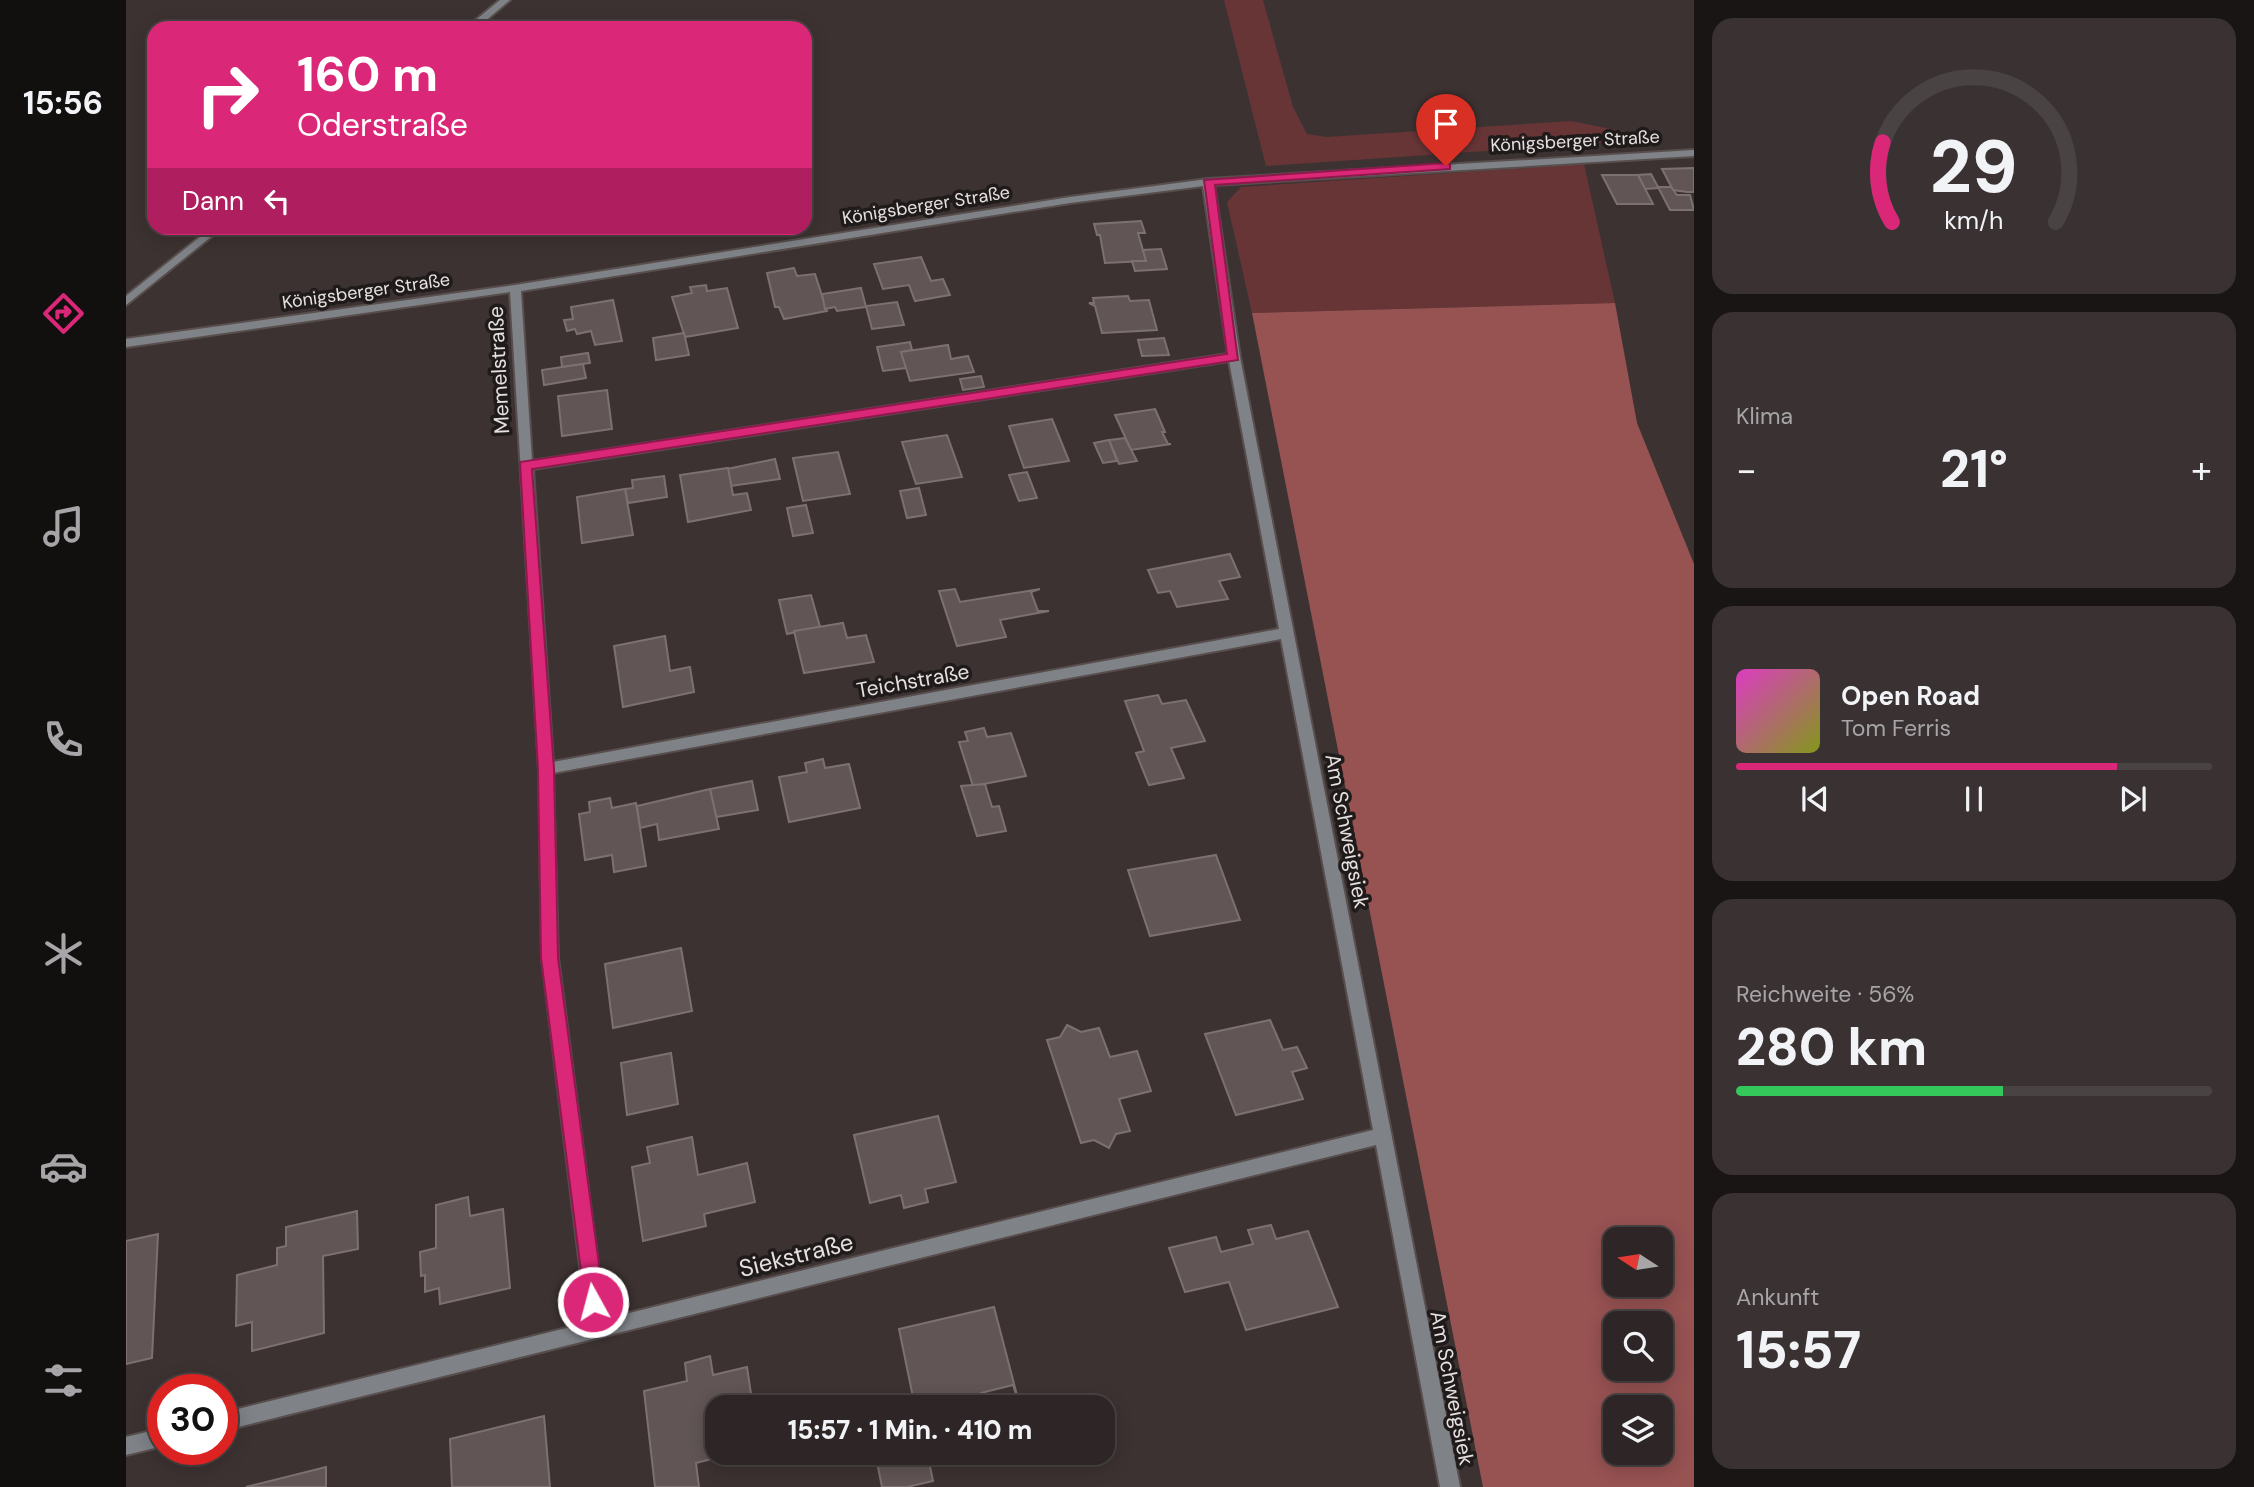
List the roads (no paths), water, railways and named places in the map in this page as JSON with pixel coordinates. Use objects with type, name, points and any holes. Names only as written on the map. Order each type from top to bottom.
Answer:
[{"type":"street","points":[[480,21],[506,0]]},
{"type":"street","name":"Königsberger Straße","points":[[126,343],[515,288],[1070,200],[1208,182],[1694,153]]},
{"type":"street","name":"Am Schweigsiek","points":[[1208,182],[1234,357],[1450,1487]]},
{"type":"street","points":[[126,302],[208,235]]},
{"type":"street","name":"Memelstraße","points":[[515,288],[546,769],[550,958],[597,1329]]},
{"type":"street","points":[[525,466],[1234,357]]},
{"type":"street","name":"Teichstraße","points":[[546,769],[1288,633]]},
{"type":"street","name":"Siekstraße","points":[[238,1418],[1382,1136]]},
{"type":"street","points":[[126,1446],[147,1441]]}]
